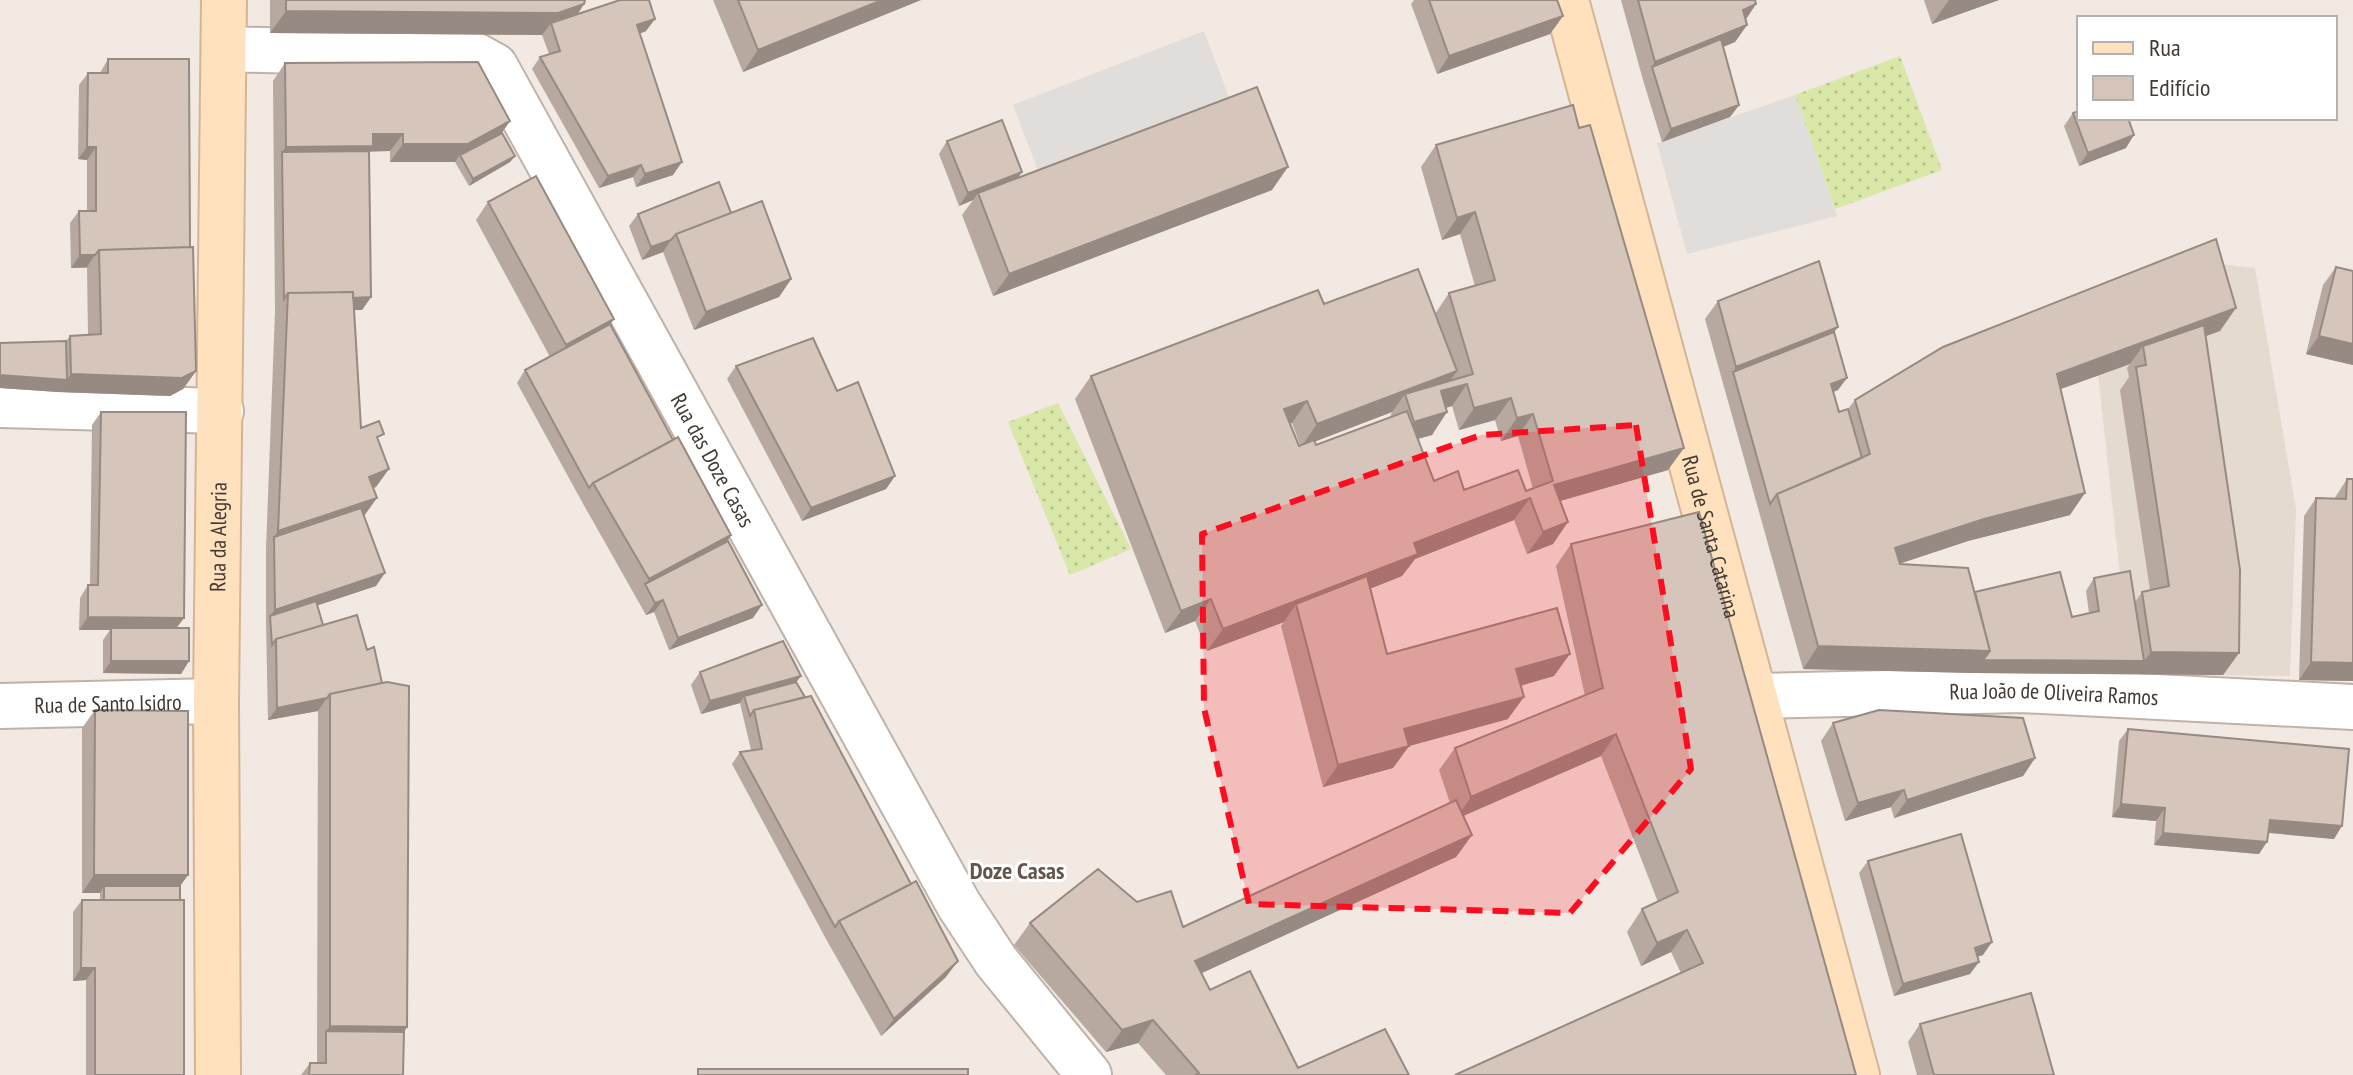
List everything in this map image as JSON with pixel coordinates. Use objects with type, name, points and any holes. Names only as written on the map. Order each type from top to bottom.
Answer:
[{"type":"main road","name":"Rua da Alegria","points":[[218,1075],[216,701],[224,0]]},
{"type":"main road","name":"Rua de Santa Catarina","points":[[1566,0],[1857,1075]]},
{"type":"street","name":"Rua das Doze Casas","points":[[224,49],[477,56],[495,66],[959,905],[996,961],[1089,1075]]},
{"type":"street","points":[[0,405],[221,411]]},
{"type":"street","name":"Rua João de Oliveira Ramos","points":[[1756,696],[2021,690],[2353,707]]},
{"type":"street","name":"Rua de Santo Isidro","points":[[0,706],[216,701]]},
{"type":"highlighted area","points":[[1636,425],[1691,769],[1570,913],[1249,904],[1204,708],[1202,534],[1481,435]]},
{"type":"shaded area","points":[[1204,31],[1233,108],[1042,181],[1013,105]]},
{"type":"shaded area","points":[[1795,95],[1837,216],[1687,254],[1657,143]]},
{"type":"shaded area","points":[[2201,262],[2255,268],[2296,509],[2290,676],[2136,674],[2121,584],[2098,374]]},
{"type":"green space","points":[[1900,56],[1942,170],[1835,209],[1795,95]]},
{"type":"green space","points":[[1058,403],[1131,549],[1070,575],[1008,422]]},
{"type":"building","points":[[286,0],[585,0],[584,4],[558,13],[286,11]]},
{"type":"building","points":[[620,0],[649,0],[655,19],[637,25],[682,162],[645,174],[641,165],[608,176],[540,57],[560,51],[551,23]]},
{"type":"building","points":[[738,0],[882,0],[758,50]]},
{"type":"building","points":[[1429,0],[1557,0],[1563,16],[1449,56]]},
{"type":"building","points":[[1638,0],[1755,0],[1756,4],[1743,10],[1747,25],[1655,62]]},
{"type":"building","points":[[1721,39],[1739,105],[1671,129],[1652,67]]},
{"type":"building","points":[[108,59],[189,59],[190,247],[99,250],[95,255],[80,255],[79,211],[96,211],[96,147],[87,147],[88,73],[108,73]]},
{"type":"building","points":[[478,62],[510,121],[468,144],[403,144],[403,134],[373,134],[373,146],[286,147],[285,63]]},
{"type":"building","points":[[1257,87],[1288,167],[1009,274],[978,193]]},
{"type":"building","points":[[1573,105],[1579,128],[1590,125],[1684,448],[1554,485],[1568,522],[1543,532],[1530,498],[1414,543],[1418,554],[1223,629],[1211,599],[1181,611],[1091,376],[1318,290],[1324,304],[1418,269],[1457,371],[1317,424],[1307,401],[1284,409],[1299,446],[1314,440],[1316,445],[1407,411],[1434,481],[1458,471],[1464,490],[1518,470],[1526,491],[1553,481],[1533,414],[1517,418],[1511,398],[1474,408],[1467,384],[1441,391],[1447,412],[1414,422],[1405,394],[1473,374],[1449,293],[1495,280],[1475,212],[1457,218],[1436,145]]},
{"type":"building","points":[[2077,112],[2077,120],[2129,120],[2134,135],[2088,153],[2073,113]]},
{"type":"building","points":[[1002,120],[1022,172],[968,193],[947,141]]},
{"type":"building","points":[[502,133],[515,156],[473,179],[460,155]]},
{"type":"building","points":[[369,151],[371,297],[353,298],[353,292],[288,293],[284,299],[282,152]]},
{"type":"building","points":[[536,176],[614,319],[566,345],[488,202]]},
{"type":"building","points":[[719,182],[731,213],[651,247],[638,214]]},
{"type":"building","points":[[762,201],[791,279],[706,312],[676,234]]},
{"type":"building","points":[[2216,239],[2236,308],[2057,374],[2085,493],[1984,519],[1895,548],[1900,564],[1968,568],[1990,651],[1818,646],[1777,494],[1870,454],[1855,400],[1943,347]]},
{"type":"building","points":[[193,247],[196,371],[182,378],[71,374],[70,336],[101,334],[99,250]]},
{"type":"building","points":[[1819,261],[1838,327],[1736,367],[1718,301]]},
{"type":"building","points":[[2336,267],[2353,271],[2353,344],[2319,336]]},
{"type":"building","points":[[353,292],[361,428],[379,421],[384,434],[377,437],[389,469],[369,477],[377,498],[278,531],[288,293]]},
{"type":"building","points":[[610,324],[673,440],[589,488],[525,370]]},
{"type":"building","points":[[2204,325],[2240,570],[2239,653],[2151,652],[2142,592],[2169,586],[2136,367],[2146,365],[2143,346]]},
{"type":"building","points":[[1834,332],[1847,378],[1831,384],[1839,412],[1848,409],[1862,458],[1777,494],[1770,504],[1733,372]]},
{"type":"building","points":[[813,338],[837,391],[858,382],[895,476],[811,508],[736,366]]},
{"type":"building","points":[[66,341],[67,380],[0,375],[0,343]]},
{"type":"building","points":[[101,412],[186,412],[184,618],[88,617],[88,585],[98,585]]},
{"type":"building","points":[[678,437],[731,535],[649,579],[593,483]]},
{"type":"building","points":[[2347,479],[2353,479],[2353,663],[2311,662],[2316,498],[2346,499]]},
{"type":"building","points":[[361,508],[385,573],[275,610],[274,537]]},
{"type":"building","points":[[1699,512],[1856,1075],[1455,1075],[1703,963],[1687,930],[1657,943],[1642,909],[1678,892],[1616,734],[1471,797],[1455,748],[1603,688],[1571,544]]},
{"type":"building","points":[[728,541],[762,605],[678,638],[663,600],[655,603],[645,584]]},
{"type":"building","points":[[2130,571],[2144,661],[1983,660],[1990,651],[1975,592],[2060,572],[2072,617],[2099,611],[2094,578]]},
{"type":"building","points":[[1367,576],[1387,654],[1557,608],[1570,654],[1516,669],[1524,697],[1404,729],[1409,746],[1338,765],[1296,604]]},
{"type":"building","points":[[316,601],[323,625],[276,639],[272,645],[270,616]]},
{"type":"building","points":[[357,615],[367,650],[374,647],[382,683],[277,708],[276,639]]},
{"type":"building","points":[[111,628],[189,628],[189,661],[111,661]]},
{"type":"building","points":[[783,641],[801,676],[710,701],[700,672]]},
{"type":"building","points":[[387,682],[409,686],[407,1027],[330,1026],[330,694]]},
{"type":"building","points":[[796,682],[805,697],[754,710],[750,716],[744,696]]},
{"type":"building","points":[[811,696],[911,884],[839,921],[835,927],[740,752],[762,749],[754,710]]},
{"type":"building","points":[[95,710],[188,711],[188,875],[94,875]]},
{"type":"building","points":[[1879,710],[2023,718],[2035,758],[1907,800],[1904,790],[1858,803],[1833,723]]},
{"type":"building","points":[[2128,729],[2349,749],[2342,826],[2270,820],[2267,842],[2163,833],[2165,808],[2121,804]]},
{"type":"building","points":[[1456,800],[1472,835],[1195,961],[1210,990],[1250,971],[1298,1068],[1385,1029],[1409,1075],[1195,1075],[1199,1073],[1153,1020],[1122,1030],[1030,923],[1098,869],[1137,902],[1171,891],[1183,927]]},
{"type":"building","points":[[1961,834],[1992,942],[1975,948],[1979,962],[1903,984],[1868,861]]},
{"type":"building","points":[[916,881],[958,961],[894,1019],[839,921]]},
{"type":"building","points":[[104,886],[180,886],[180,900],[104,900]]},
{"type":"building","points":[[82,900],[184,900],[184,1075],[95,1075],[95,968],[81,968]]},
{"type":"building","points":[[2031,993],[2054,1075],[1934,1075],[1920,1024]]},
{"type":"building","points":[[326,1031],[404,1032],[403,1075],[309,1075],[310,1063],[326,1063]]},
{"type":"building","points":[[698,1069],[968,1069],[968,1075],[698,1075]]},
{"type":"district","name":"Doze Casas","points":[[1017,870]]}]
